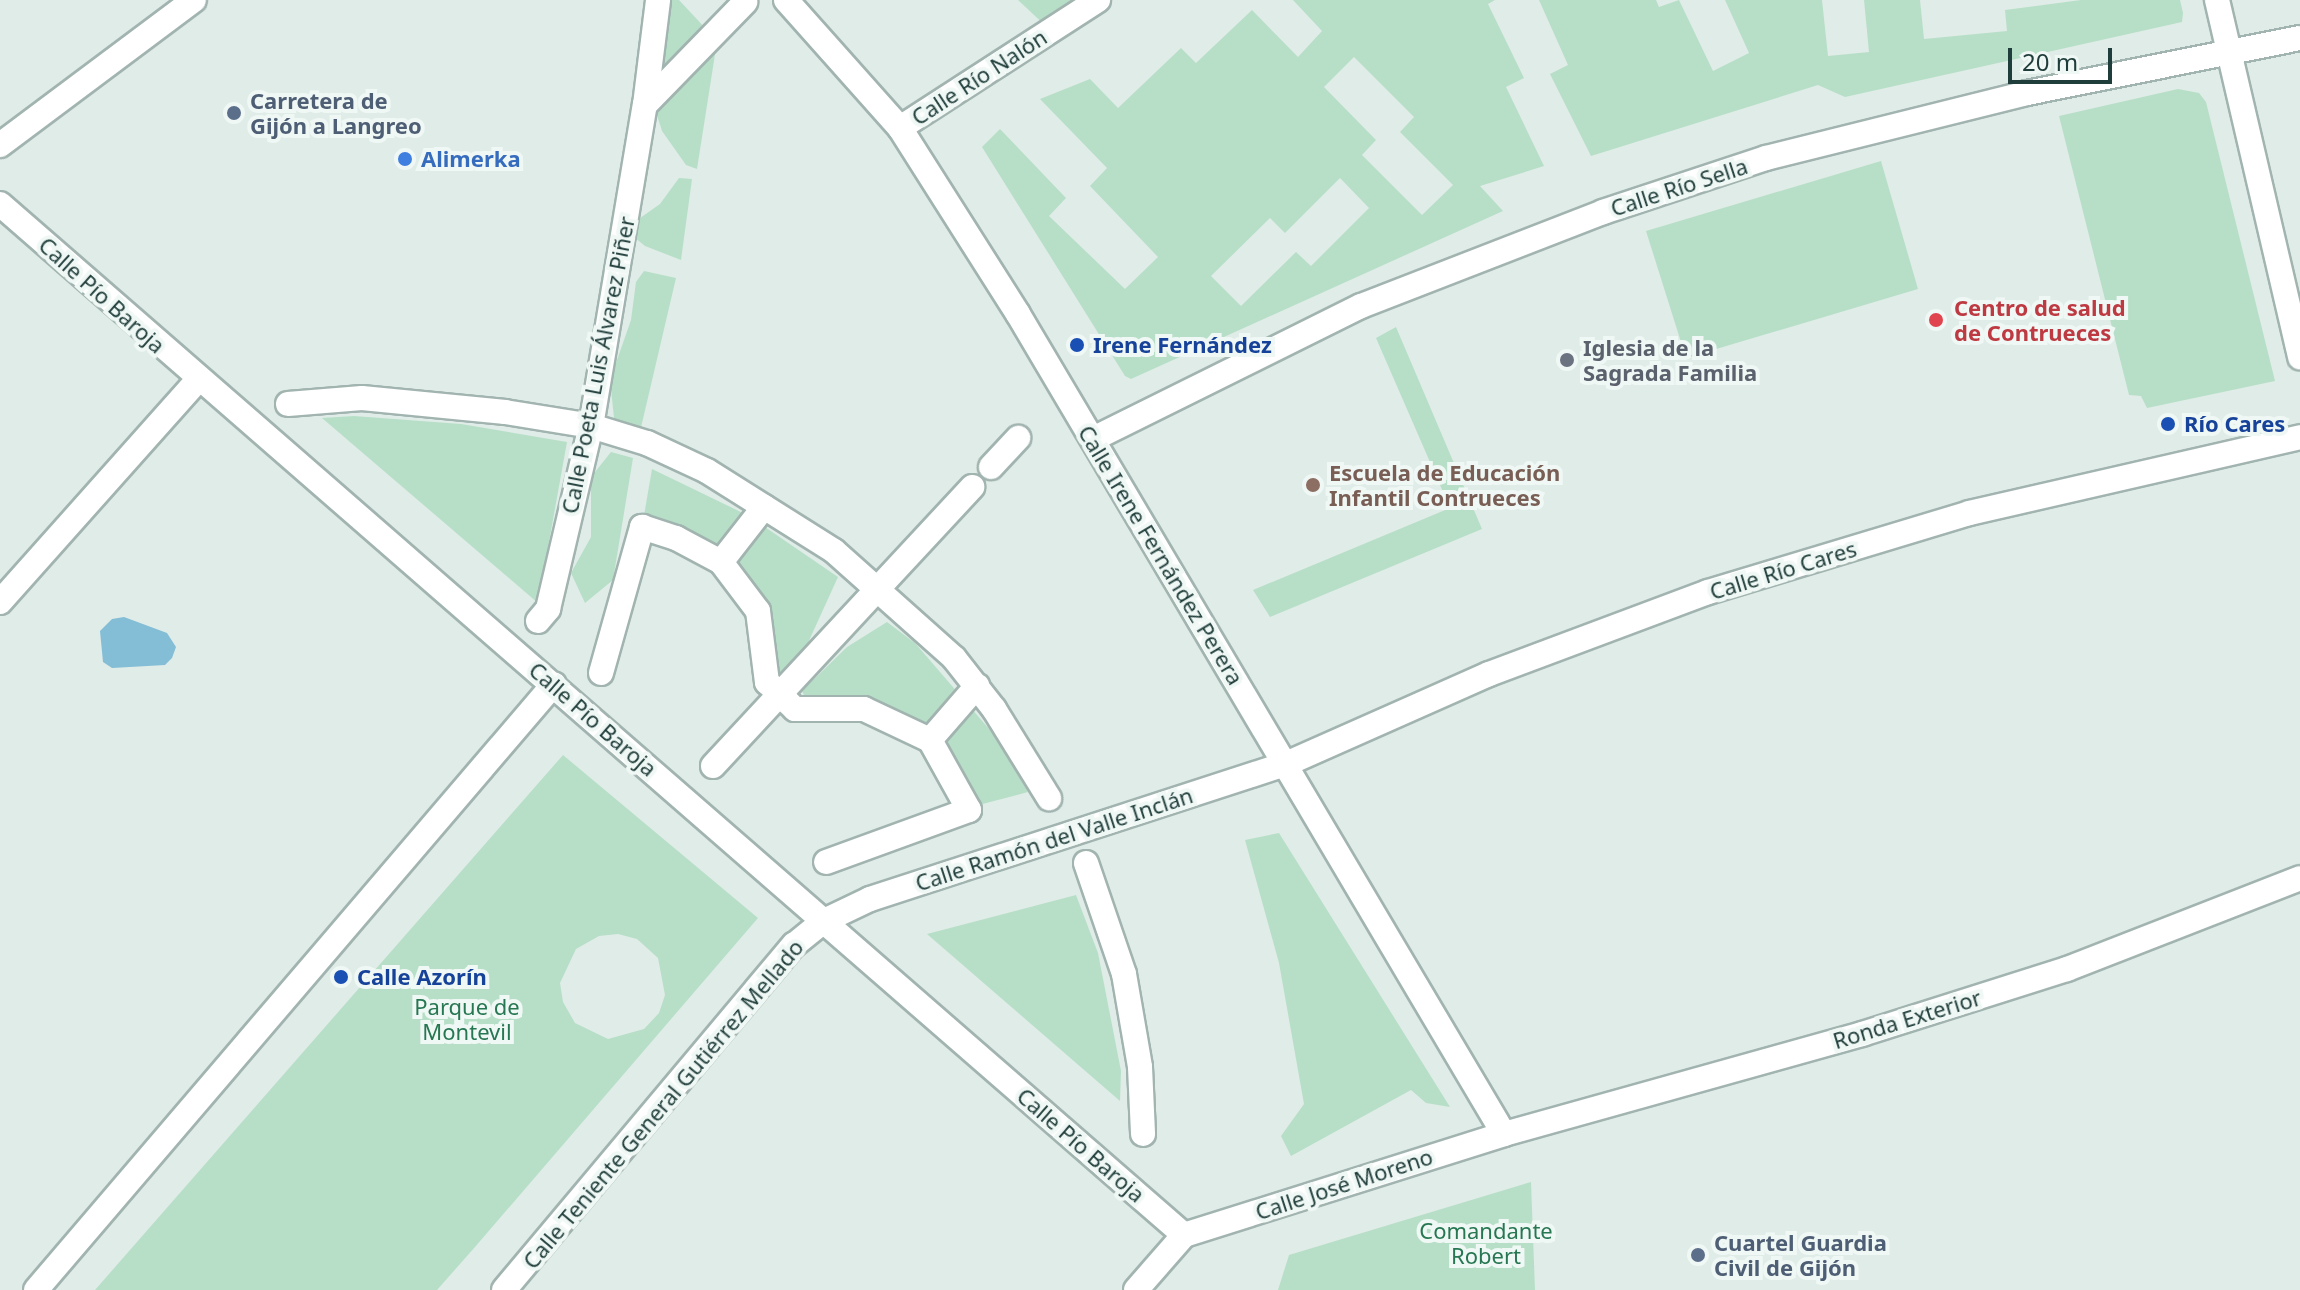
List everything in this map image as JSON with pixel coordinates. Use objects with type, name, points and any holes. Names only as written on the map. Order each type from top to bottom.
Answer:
[{"type":"street","points":[[0,145],[194,0]]},
{"type":"street","name":"Calle Poeta Luis Álvarez Piñer","points":[[538,621],[548,609],[591,426],[645,105],[658,0]]},
{"type":"street","name":"Calle Irene Fernández Perera","points":[[786,0],[900,128],[1093,439],[1504,1134]]},
{"type":"street","name":"Calle Río Nalón","points":[[900,128],[1098,0]]},
{"type":"street","points":[[2217,0],[2300,357]]},
{"type":"street","points":[[645,105],[745,2]]},
{"type":"street","name":"Calle Río Sella","points":[[1093,439],[1361,306],[1603,212],[1766,158],[2228,49],[2300,38]]},
{"type":"street","name":"Calle Pío Baroja","points":[[0,204],[198,380],[554,684],[1184,1235]]},
{"type":"street","points":[[0,602],[198,380]]},
{"type":"street","points":[[288,404],[362,398],[431,401],[591,426],[659,448],[764,507],[834,551],[879,590],[977,686],[1049,798]]},
{"type":"street","name":"Calle Río Cares","points":[[1286,764],[1489,674],[1708,592],[1969,513],[2300,437]]},
{"type":"street","points":[[991,467],[1018,438]]},
{"type":"street","points":[[713,766],[972,487]]},
{"type":"street","points":[[721,562],[764,507]]},
{"type":"street","points":[[601,673],[642,527],[676,538],[721,562],[758,611],[767,682],[795,709],[864,709],[930,740],[969,810],[826,862]]},
{"type":"street","points":[[36,1290],[554,684]]},
{"type":"street","points":[[930,740],[977,686]]},
{"type":"street","name":"Calle Ramón del Valle Inclán","points":[[824,921],[884,894],[1286,764]]},
{"type":"street","points":[[1086,863],[1124,974],[1140,1067],[1143,1134]]},
{"type":"street","name":"Ronda Exterior","points":[[1504,1134],[1862,1034],[2067,969],[2300,878]]},
{"type":"street","name":"Calle Teniente General Gutiérrez Mellado","points":[[504,1290],[794,945],[824,921]]},
{"type":"street","name":"Calle José Moreno","points":[[1184,1235],[1504,1134]]},
{"type":"street","points":[[1136,1290],[1184,1235]]},
{"type":"green space","points":[[671,0],[679,0],[707,30],[662,77]]},
{"type":"green space","points":[[1018,0],[1098,0],[1050,30]]},
{"type":"green space","points":[[1293,0],[1495,0],[1488,4],[1524,78],[1506,87],[1544,166],[1480,186],[1503,211],[1131,379],[1125,376],[982,147],[1000,129],[1066,198],[1049,216],[1125,289],[1158,257],[1090,186],[1107,168],[1040,99],[1090,79],[1118,108],[1181,48],[1196,63],[1252,10],[1298,57],[1322,31]],"holes":[[[1354,57],[1414,117],[1400,132],[1453,185],[1422,215],[1362,155],[1376,140],[1324,87]],[[1340,178],[1369,208],[1311,266],[1296,252],[1241,306],[1211,276],[1270,218],[1285,233]]]},
{"type":"green space","points":[[1539,0],[1656,0],[1659,7],[1679,0],[1713,71],[1749,53],[1725,0],[1822,0],[1828,56],[1869,52],[1864,0],[1920,0],[1924,39],[2007,31],[2005,10],[2081,0],[2180,0],[2183,13],[2182,22],[1845,97],[1818,85],[1591,156],[1550,74],[1568,65]]},
{"type":"green space","points":[[716,48],[697,169],[686,165],[662,131],[655,109]]},
{"type":"green space","points":[[2178,89],[2199,93],[2206,102],[2275,381],[2147,408],[2141,396],[2129,395],[2059,116]]},
{"type":"green space","points":[[1881,161],[1918,289],[1686,358],[1646,231]]},
{"type":"green space","points":[[679,178],[692,179],[681,260],[645,246],[634,237],[633,223],[660,204]]},
{"type":"green space","points":[[644,271],[676,278],[639,436],[615,427],[610,380],[631,320],[636,282]]},
{"type":"green space","points":[[1396,327],[1482,529],[1270,617],[1253,590],[1450,508],[1376,338]]},
{"type":"green space","points":[[354,416],[461,424],[567,442],[538,603],[322,418]]},
{"type":"green space","points":[[611,452],[633,458],[613,580],[585,603],[571,573],[591,537],[591,477]]},
{"type":"green space","points":[[652,469],[747,515],[712,558],[642,527]]},
{"type":"green space","points":[[759,523],[838,577],[792,678],[781,682],[773,674],[731,566]]},
{"type":"green space","points":[[887,622],[915,643],[996,737],[1028,792],[971,807],[936,743],[807,701],[802,691],[847,647]]},
{"type":"green space","name":"Parque de Montevil","points":[[563,755],[758,918],[437,1290],[95,1290]],"holes":[[[618,934],[637,939],[658,958],[665,995],[659,1013],[644,1029],[608,1039],[575,1023],[563,1002],[560,983],[576,949],[599,936]]]},
{"type":"green space","points":[[1279,833],[1450,1107],[1426,1103],[1411,1090],[1291,1156],[1281,1136],[1304,1104],[1279,963],[1245,840]]},
{"type":"green space","points":[[1076,895],[1098,953],[1121,1071],[1120,1101],[927,934]]},
{"type":"green space","name":"Comandante Robert","points":[[1531,1182],[1535,1290],[1278,1290],[1289,1255]]},
{"type":"water","points":[[124,617],[167,633],[176,647],[165,665],[112,668],[103,662],[100,631],[112,619]]},
{"type":"place","name":"Carretera de Gijón a Langreo","points":[[234,113]]},
{"type":"place","name":"Alimerka","points":[[405,159]]},
{"type":"place","name":"Centro de salud de Contrueces","points":[[1936,320]]},
{"type":"place","name":"Irene Fernández","points":[[1077,345]]},
{"type":"place","name":"Iglesia de la Sagrada Familia","points":[[1567,360]]},
{"type":"place","name":"Río Cares","points":[[2168,424]]},
{"type":"place","name":"Escuela de Educación Infantil Contrueces","points":[[1313,485]]},
{"type":"place","name":"Calle Azorín","points":[[341,977]]},
{"type":"place","name":"Cuartel Guardia Civil de Gijón","points":[[1698,1255]]}]
